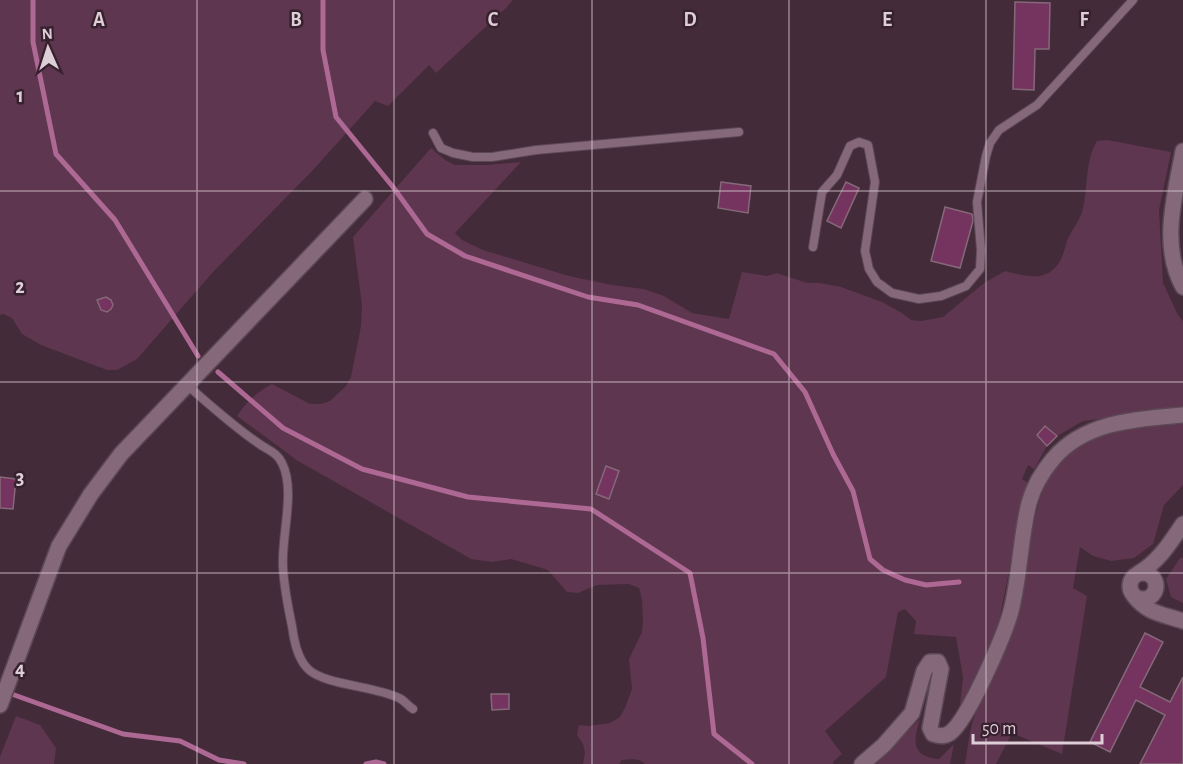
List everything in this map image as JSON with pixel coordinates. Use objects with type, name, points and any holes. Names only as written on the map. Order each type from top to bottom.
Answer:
[{"type":"street","points":[[1183,151],[1170,222],[1172,258],[1183,287]]},
{"type":"street","points":[[0,705],[59,546],[91,494],[121,454],[365,199]]},
{"type":"street","points":[[862,764],[884,745],[912,713],[924,671],[930,662],[938,662],[942,669],[930,728],[933,734],[940,736],[950,733],[961,720],[997,649],[1011,612],[1030,501],[1042,476],[1054,459],[1069,444],[1100,427],[1183,415]]},
{"type":"street","points":[[1182,621],[1141,605],[1133,595],[1130,582],[1135,575],[1151,566],[1162,554],[1183,524]]},
{"type":"street","points":[[1133,595],[1140,599],[1152,596],[1162,554]]},
{"type":"street","points":[[1139,573],[1150,575],[1163,604],[1182,621]]},
{"type":"lane","points":[[813,247],[822,192],[837,175],[850,146],[859,142],[868,145],[875,182],[865,251],[869,269],[877,282],[892,293],[919,299],[941,296],[966,286],[980,269],[981,250],[977,202],[990,143],[999,130],[1037,105],[1133,0]]},
{"type":"lane","points":[[433,133],[441,148],[453,153],[474,157],[492,157],[536,150],[739,132]]},
{"type":"lane","points":[[187,385],[282,461],[287,475],[287,516],[283,566],[294,640],[302,661],[308,669],[319,676],[378,690],[400,699],[413,710]]},
{"type":"shaded area","points":[[0,0],[513,0],[436,73],[429,65],[388,106],[375,101],[313,170],[213,272],[137,359],[117,370],[107,370],[41,345],[22,334],[12,318],[0,315]]},
{"type":"shaded area","points":[[1107,140],[1171,152],[1159,210],[1163,283],[1183,321],[1183,409],[1083,421],[1057,436],[1045,426],[1037,435],[1047,446],[1034,469],[1028,465],[1022,479],[1028,483],[1019,510],[997,631],[966,702],[960,705],[963,677],[956,637],[914,634],[916,621],[905,609],[898,612],[886,677],[825,731],[842,754],[833,762],[834,764],[645,764],[632,759],[622,760],[619,764],[583,764],[585,753],[583,744],[577,735],[579,725],[610,723],[620,717],[632,689],[629,659],[642,632],[643,621],[639,588],[629,584],[597,585],[578,593],[567,592],[548,570],[511,559],[492,562],[471,559],[298,461],[237,416],[252,398],[272,384],[310,404],[330,401],[346,386],[351,377],[361,326],[362,305],[353,237],[431,148],[455,165],[521,162],[455,233],[462,240],[483,250],[569,276],[644,289],[664,296],[692,313],[729,319],[742,272],[767,276],[777,273],[807,283],[841,287],[882,302],[911,320],[921,321],[943,317],[984,283],[1005,271],[1037,276],[1044,275],[1056,267],[1082,212],[1093,149],[1097,141]]},
{"type":"shaded area","points":[[1183,423],[1183,485],[1164,505],[1153,544],[1134,558],[1111,561],[1093,556],[1080,547],[1073,588],[1087,596],[1062,754],[1012,733],[996,764],[965,764],[973,721],[1017,614],[1023,593],[1033,526],[1046,484],[1057,466],[1073,450],[1093,436],[1115,429]]},
{"type":"shaded area","points":[[1180,558],[1183,558],[1183,603],[1171,597],[1166,579]]},
{"type":"shaded area","points":[[16,716],[40,725],[56,748],[54,764],[0,764],[0,757]]},
{"type":"shaded area","points":[[920,719],[916,734],[916,746],[919,751],[930,758],[939,759],[954,744],[950,764],[876,764]]},
{"type":"building","points":[[1015,2],[1050,3],[1049,49],[1035,49],[1034,90],[1013,89]]},
{"type":"building","points":[[721,182],[751,186],[748,213],[718,208]]},
{"type":"building","points":[[846,182],[859,188],[841,228],[827,221]]},
{"type":"building","points":[[945,207],[972,214],[973,221],[960,268],[931,261]]},
{"type":"building","points":[[106,297],[113,305],[107,312],[101,310],[97,300]]},
{"type":"building","points":[[1045,426],[1057,436],[1047,446],[1037,435]]},
{"type":"building","points":[[606,466],[619,471],[609,499],[596,494]]},
{"type":"building","points":[[0,477],[16,479],[13,509],[0,508]]},
{"type":"building","points":[[1145,633],[1163,642],[1140,687],[1170,702],[1183,677],[1183,764],[1140,764],[1165,715],[1136,700],[1110,752],[1090,742]]},
{"type":"building","points":[[491,694],[509,694],[509,709],[492,710]]},
{"type":"waterway","points":[[33,0],[33,42],[56,154],[115,220],[198,356]]},
{"type":"waterway","points":[[323,0],[323,50],[336,117],[393,187],[427,234],[465,256],[588,297],[638,305],[774,354],[805,392],[833,454],[853,491],[870,559],[883,570],[905,580],[926,585],[959,582]]},
{"type":"waterway","points":[[218,372],[283,428],[362,469],[468,497],[591,509],[690,573],[703,638],[714,734],[752,764]]},
{"type":"waterway","points":[[6,692],[123,734],[180,741],[219,760],[244,764]]},
{"type":"waterway","points":[[366,764],[376,762],[384,764]]}]
